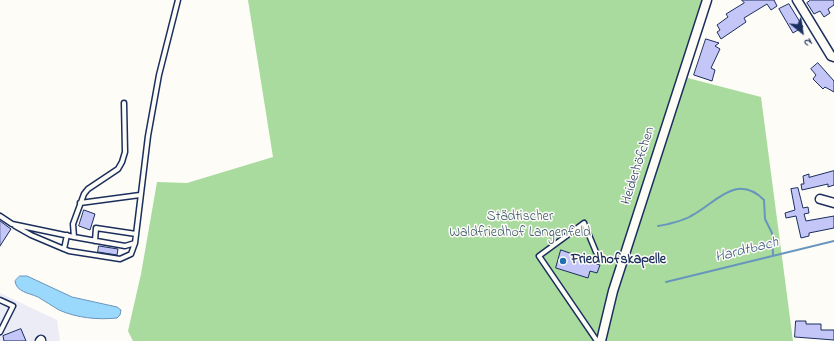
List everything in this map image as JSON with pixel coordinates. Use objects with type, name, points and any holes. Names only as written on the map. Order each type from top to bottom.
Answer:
[{"type":"street","name":"Heiderhöfchen","points":[[600,341],[613,291],[706,0]]},
{"type":"street","points":[[797,0],[831,56],[834,57]]},
{"type":"street","points":[[820,199],[834,203]]},
{"type":"lane","points":[[0,216],[30,235],[69,251],[120,259],[131,254],[135,243],[148,136],[159,75],[178,0]]},
{"type":"lane","points":[[74,237],[73,224],[80,203],[88,189],[118,169],[122,162],[125,152],[124,103]]},
{"type":"lane","points":[[80,203],[140,195]]},
{"type":"lane","points":[[12,224],[125,246],[135,243]]},
{"type":"lane","points":[[596,252],[584,224],[539,256],[597,341]]},
{"type":"lane","points":[[94,241],[96,228],[136,234]]},
{"type":"lane","points":[[64,249],[67,235]]},
{"type":"lane","points":[[0,300],[13,306],[0,332]]},
{"type":"shaded area","points":[[0,293],[57,320],[60,341],[0,341]]},
{"type":"green space","name":"Städtischer Waldfriedhof Langenfeld","points":[[248,0],[705,0],[680,76],[761,97],[793,341],[133,341],[128,331],[141,274],[157,182],[187,183],[273,157]]},
{"type":"water","points":[[20,276],[27,276],[72,297],[117,307],[121,310],[120,315],[117,318],[102,319],[80,317],[66,313],[38,297],[20,290],[15,281]]},
{"type":"building","points":[[742,0],[774,0],[777,6],[771,10],[767,4],[744,18],[746,22],[721,39],[717,32],[720,30],[717,25],[728,17],[726,14],[744,3]]},
{"type":"building","points":[[811,0],[834,0],[834,5],[828,9],[830,13],[824,17],[820,11],[814,14],[807,3]]},
{"type":"building","points":[[789,4],[803,27],[793,33],[779,9]]},
{"type":"building","points":[[706,39],[719,43],[715,46],[720,49],[711,68],[715,70],[712,81],[694,75]]},
{"type":"building","points":[[818,63],[834,81],[834,92],[825,87],[823,89],[813,79],[816,75],[811,69]]},
{"type":"building","points":[[834,171],[834,185],[828,187],[828,184],[802,190],[801,184],[804,184],[803,176],[809,174],[809,177]]},
{"type":"building","points":[[798,188],[803,208],[808,207],[809,213],[804,214],[806,221],[834,216],[834,228],[809,233],[809,236],[801,238],[796,216],[786,218],[785,213],[795,210],[791,189]]},
{"type":"building","points":[[84,210],[95,214],[90,230],[79,226]]},
{"type":"building","points":[[0,221],[11,229],[0,246]]},
{"type":"building","points":[[99,246],[118,249],[117,255],[98,252]]},
{"type":"building","points":[[561,250],[600,265],[597,273],[590,271],[588,278],[556,268]]},
{"type":"building","points":[[796,321],[806,321],[806,324],[821,324],[821,330],[834,330],[834,340],[795,337]]},
{"type":"building","points":[[21,329],[26,341],[4,341],[3,336]]},
{"type":"waterway","points":[[658,226],[688,218],[726,193],[744,189],[754,192],[764,200],[765,219],[772,233],[773,255]]},
{"type":"waterway","name":"Hardtbach","points":[[666,282],[834,241]]},
{"type":"place","name":"Friedhofskapelle","points":[[563,261]]}]
